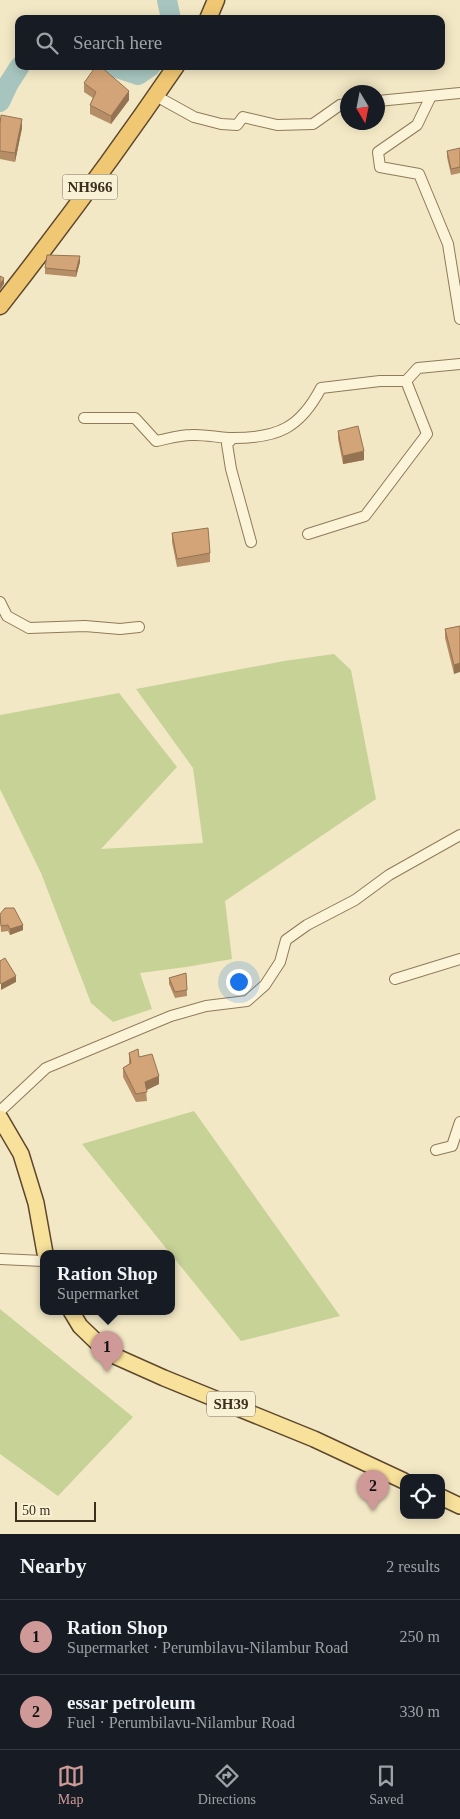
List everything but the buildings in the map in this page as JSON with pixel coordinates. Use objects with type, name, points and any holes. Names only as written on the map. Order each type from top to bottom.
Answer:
[{"type":"highway","points":[[210,15],[216,0]]},
{"type":"highway","name":"NH966","points":[[0,306],[67,219],[173,70]]},
{"type":"main road","points":[[0,1118],[21,1154],[36,1203],[44,1250]]},
{"type":"main road","name":"SH39","points":[[73,1315],[80,1326],[108,1353],[314,1439],[400,1479]]},
{"type":"main road","points":[[445,1500],[460,1506]]},
{"type":"street","points":[[385,100],[460,93]]},
{"type":"street","points":[[156,96],[194,117],[221,124],[237,125],[243,117],[277,125],[313,124],[340,105]]},
{"type":"street","points":[[431,96],[417,125],[378,152],[380,167],[419,174],[448,244],[460,320]]},
{"type":"street","points":[[84,418],[135,418],[156,441],[190,435],[233,438],[260,436],[283,431],[298,421],[321,388],[406,380],[418,368],[460,364]]},
{"type":"street","points":[[308,534],[365,516],[427,434],[406,380]]},
{"type":"street","points":[[233,438],[227,444],[231,469],[251,542]]},
{"type":"street","points":[[0,602],[7,616],[29,628],[85,626],[120,629],[139,627]]},
{"type":"street","points":[[0,1111],[46,1068],[171,1016],[206,1006],[247,1001],[265,985],[280,962],[286,940],[307,925],[355,900],[389,876],[460,835]]},
{"type":"street","points":[[396,979],[460,959]]},
{"type":"street","points":[[436,1150],[452,1146],[460,1122]]},
{"type":"street","points":[[0,1259],[40,1261]]},
{"type":"green space","points":[[334,654],[351,670],[376,799],[225,901],[232,959],[140,973],[152,1009],[113,1022],[91,1003],[41,873],[0,789],[0,715],[119,693],[177,767],[101,849],[203,843],[193,768],[136,689],[284,661]]},
{"type":"green space","points":[[194,1111],[340,1316],[241,1341],[175,1259],[175,1250],[168,1250],[82,1144]]},
{"type":"green space","points":[[0,1309],[133,1417],[58,1496],[0,1454]]},
{"type":"waterway","points":[[167,0],[170,15]]},
{"type":"waterway","points":[[0,102],[17,70]]},
{"type":"waterway","points":[[123,70],[138,75],[145,70]]},
{"type":"place","name":"Ration Shop","points":[[107,1372]]},
{"type":"place","name":"essar petroleum","points":[[373,1511]]}]
